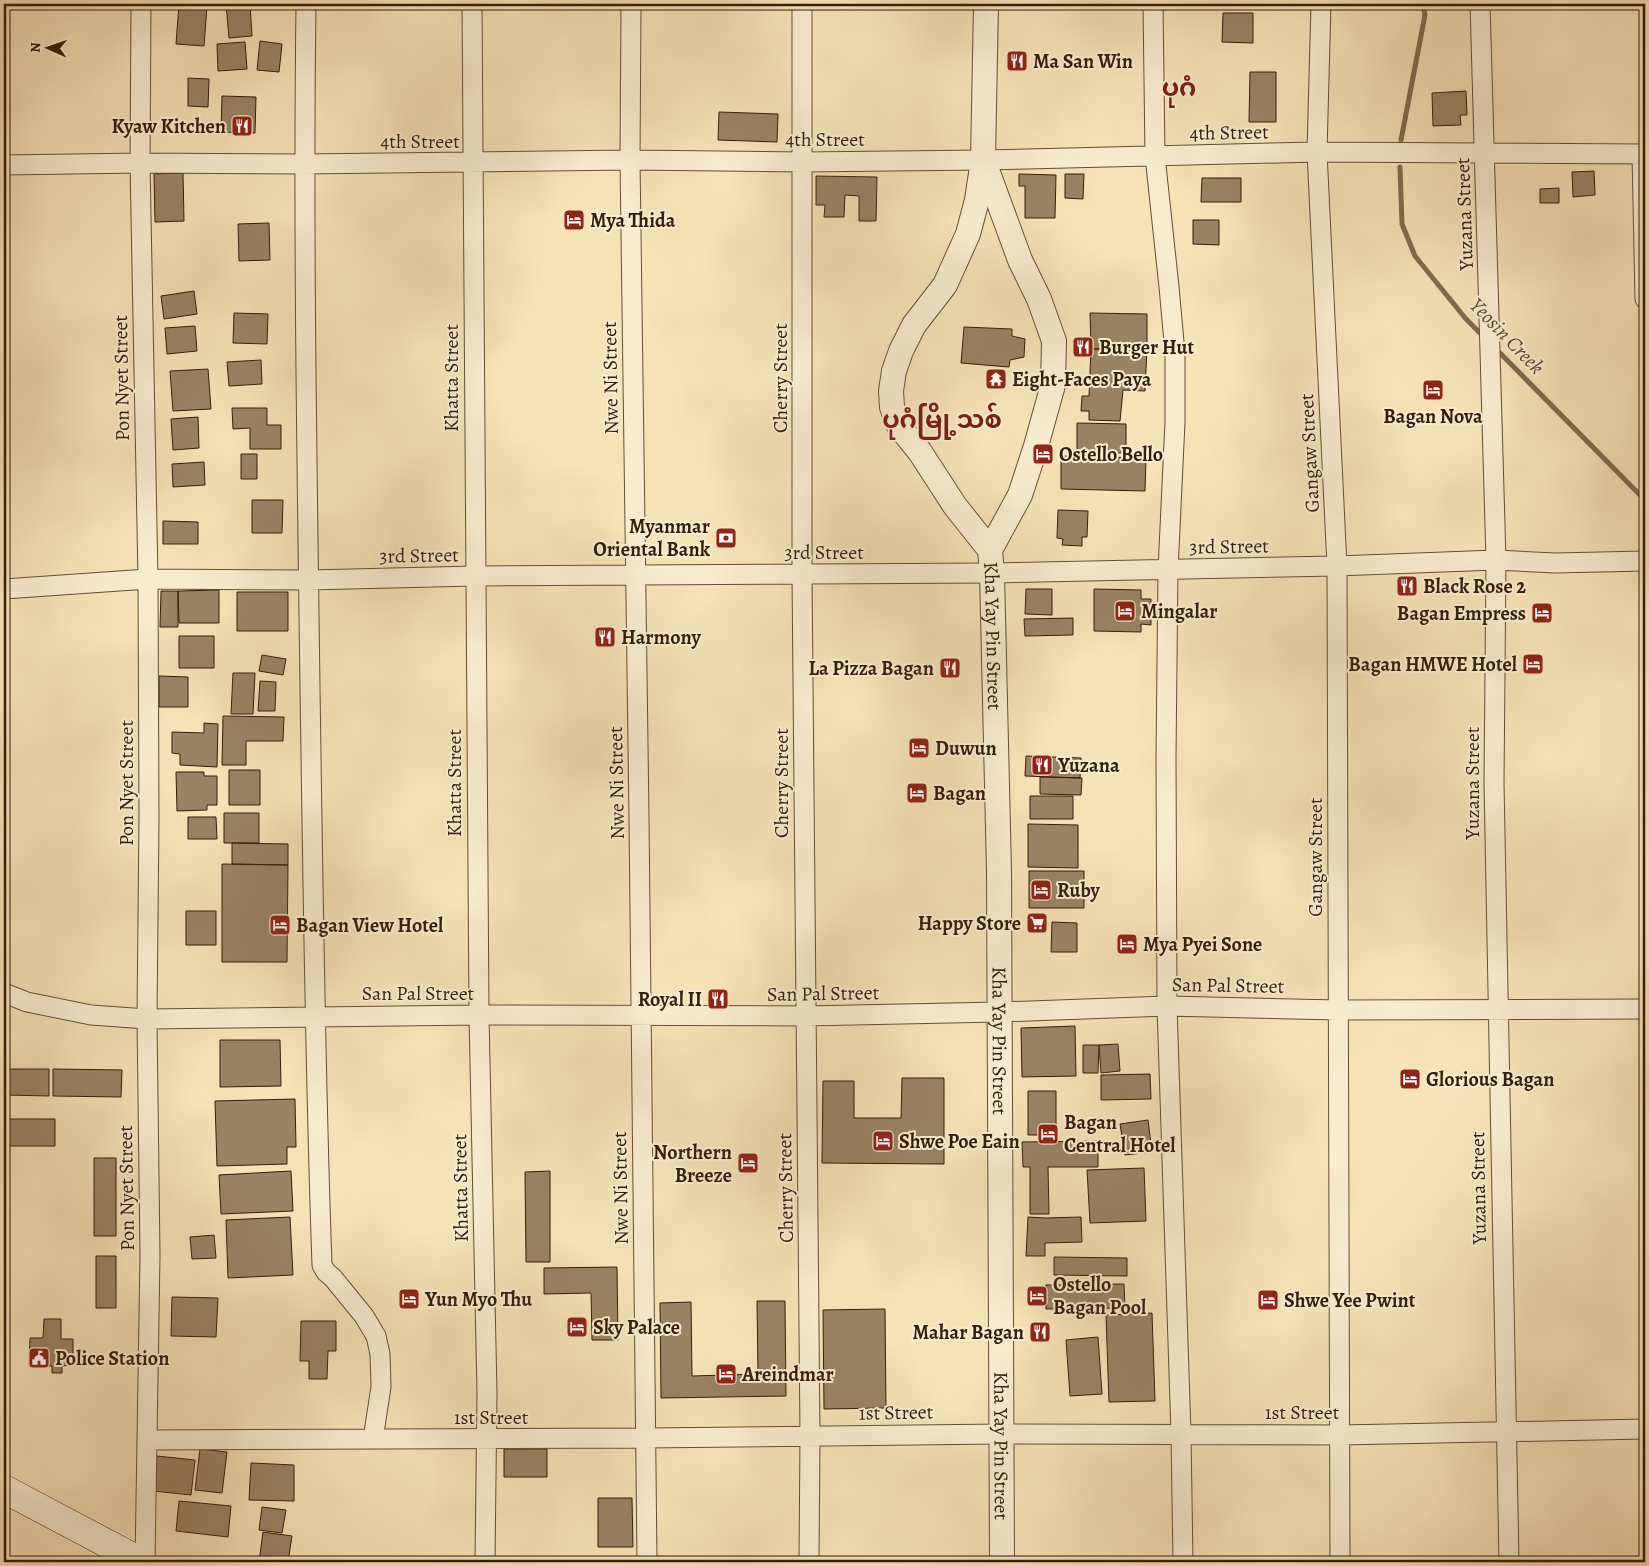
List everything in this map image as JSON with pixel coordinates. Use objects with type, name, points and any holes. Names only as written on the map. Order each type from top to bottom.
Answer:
[{"type":"main road","points":[[4,1489],[144,1562]]},
{"type":"street","name":"Pon Nyet Street","points":[[142,4],[140,163],[148,579],[149,817],[146,1019],[150,1256],[148,1440],[144,1562]]},
{"type":"street","points":[[306,4],[304,164],[309,580],[322,1265],[364,1316],[376,1336],[380,1354],[381,1387],[374,1439]]},
{"type":"street","name":"Khatta Street","points":[[472,4],[479,1015],[487,1393],[485,1562]]},
{"type":"street","name":"Nwe Ni Street","points":[[631,4],[630,160],[647,1562]]},
{"type":"street","name":"Cherry Street","points":[[802,4],[802,575],[810,1436],[809,1562]]},
{"type":"street","name":"Kha Yay Pin Street","points":[[986,4],[983,160],[977,200],[968,234],[945,285],[914,325],[901,351],[894,371],[891,391],[892,407],[899,426],[920,452],[955,506],[990,550],[999,871],[1002,1562]]},
{"type":"street","points":[[1153,4],[1155,156],[1170,287],[1175,353],[1175,422],[1168,570],[1166,746],[1168,1006],[1183,1562]]},
{"type":"street","name":"Gangaw Street","points":[[1321,4],[1317,152],[1337,566],[1340,1562]]},
{"type":"street","name":"Yuzana Street","points":[[1480,4],[1496,560],[1494,783],[1508,1562]]},
{"type":"street","name":"4th Street","points":[[4,165],[472,163],[630,160],[803,162],[983,160],[1317,152],[1644,155]]},
{"type":"street","points":[[1644,155],[1645,299]]},
{"type":"street","name":"Kha Yay Pin Street","points":[[983,160],[1020,260],[1039,299],[1054,341],[1052,385],[1038,438],[1020,495],[990,550]]},
{"type":"street","name":"3rd Street","points":[[4,589],[148,579],[309,580],[475,576],[992,573],[1337,566],[1496,560],[1555,562],[1643,557]]},
{"type":"street","name":"San Pal Street","points":[[4,993],[27,1002],[91,1015],[146,1019],[479,1015],[805,1016],[1168,1006],[1338,1010],[1645,1010]]},
{"type":"street","name":"1st Street","points":[[148,1440],[485,1440],[1001,1434],[1341,1435],[1645,1429]]},
{"type":"building","points":[[179,4],[207,6],[204,46],[176,44]]},
{"type":"building","points":[[226,4],[250,4],[252,36],[229,38]]},
{"type":"building","points":[[1223,13],[1253,13],[1253,43],[1222,42]]},
{"type":"building","points":[[260,41],[282,44],[279,72],[257,70]]},
{"type":"building","points":[[245,42],[247,69],[218,71],[217,44]]},
{"type":"building","points":[[1250,72],[1276,72],[1276,122],[1249,122]]},
{"type":"building","points":[[188,78],[209,79],[208,107],[188,106]]},
{"type":"building","points":[[1466,91],[1467,115],[1460,115],[1461,125],[1433,126],[1432,93]]},
{"type":"building","points":[[222,96],[256,97],[255,133],[221,132]]},
{"type":"building","points":[[719,112],[778,114],[777,142],[718,140]]},
{"type":"building","points":[[1594,171],[1595,195],[1573,197],[1572,172]]},
{"type":"building","points":[[183,173],[184,221],[155,222],[154,174]]},
{"type":"building","points":[[1019,174],[1056,175],[1055,218],[1025,218],[1025,186],[1019,186]]},
{"type":"building","points":[[1065,174],[1084,174],[1083,199],[1065,198]]},
{"type":"building","points":[[816,176],[877,177],[876,221],[859,221],[859,196],[845,195],[844,217],[824,217],[825,205],[816,205]]},
{"type":"building","points":[[1202,178],[1241,178],[1241,202],[1201,202]]},
{"type":"building","points":[[1559,188],[1559,203],[1540,203],[1540,189]]},
{"type":"building","points":[[1193,220],[1219,220],[1219,245],[1193,244]]},
{"type":"building","points":[[269,223],[270,260],[239,261],[238,224]]},
{"type":"building","points":[[194,291],[197,314],[164,319],[161,296]]},
{"type":"building","points":[[234,313],[268,314],[267,344],[233,343]]},
{"type":"building","points":[[1090,313],[1147,314],[1147,348],[1091,349]]},
{"type":"building","points":[[195,326],[197,351],[167,354],[165,328]]},
{"type":"building","points":[[964,327],[1012,329],[1012,336],[1025,339],[1024,357],[1010,360],[1009,367],[961,363]]},
{"type":"building","points":[[1147,348],[1145,391],[1123,390],[1120,421],[1089,420],[1089,411],[1081,411],[1082,396],[1089,396],[1091,349]]},
{"type":"building","points":[[261,360],[262,384],[229,386],[227,362]]},
{"type":"building","points":[[208,369],[211,409],[173,411],[170,371]]},
{"type":"building","points":[[232,408],[267,408],[267,425],[281,425],[281,449],[250,449],[250,428],[233,429]]},
{"type":"building","points":[[198,417],[199,448],[173,450],[171,419]]},
{"type":"building","points":[[1077,423],[1126,424],[1126,453],[1077,452]]},
{"type":"building","points":[[241,454],[257,454],[257,479],[241,479]]},
{"type":"building","points":[[1061,456],[1146,458],[1145,491],[1061,489]]},
{"type":"building","points":[[204,462],[205,485],[173,487],[172,464]]},
{"type":"building","points":[[252,500],[283,500],[282,533],[252,533]]},
{"type":"building","points":[[1058,510],[1088,511],[1087,537],[1082,537],[1082,546],[1062,545],[1063,539],[1057,538]]},
{"type":"building","points":[[163,521],[198,522],[198,544],[163,544]]},
{"type":"building","points":[[1026,589],[1052,589],[1052,615],[1025,614]]},
{"type":"building","points":[[1094,589],[1141,590],[1141,599],[1151,599],[1151,625],[1141,624],[1141,632],[1094,631]]},
{"type":"building","points":[[219,590],[219,623],[179,623],[178,591]]},
{"type":"building","points":[[161,591],[178,591],[178,627],[160,627]]},
{"type":"building","points":[[237,592],[288,592],[288,631],[237,631]]},
{"type":"building","points":[[1073,618],[1073,635],[1025,636],[1024,619]]},
{"type":"building","points":[[179,636],[214,636],[214,668],[179,668]]},
{"type":"building","points":[[262,655],[286,659],[283,675],[259,671]]},
{"type":"building","points":[[233,673],[255,673],[253,714],[231,714]]},
{"type":"building","points":[[159,676],[188,677],[188,707],[159,707]]},
{"type":"building","points":[[260,681],[276,682],[275,711],[258,711]]},
{"type":"building","points":[[223,716],[284,717],[283,741],[246,741],[246,765],[222,765]]},
{"type":"building","points":[[204,723],[218,724],[217,767],[180,765],[180,754],[172,753],[172,732],[204,733]]},
{"type":"building","points":[[1026,756],[1081,758],[1080,778],[1025,776]]},
{"type":"building","points":[[229,770],[260,770],[260,805],[229,805]]},
{"type":"building","points":[[176,772],[204,772],[204,776],[217,776],[217,805],[207,805],[207,810],[177,811]]},
{"type":"building","points":[[1040,777],[1082,778],[1081,795],[1040,794]]},
{"type":"building","points":[[1030,796],[1073,796],[1073,819],[1030,819]]},
{"type":"building","points":[[224,813],[259,813],[259,843],[224,843]]},
{"type":"building","points":[[188,817],[216,817],[217,839],[188,839]]},
{"type":"building","points":[[1028,824],[1078,825],[1078,868],[1028,867]]},
{"type":"building","points":[[232,843],[288,844],[288,865],[232,864]]},
{"type":"building","points":[[222,864],[288,865],[287,962],[222,962]]},
{"type":"building","points":[[1029,871],[1084,871],[1084,908],[1029,908]]},
{"type":"building","points":[[186,911],[216,911],[216,945],[186,945]]},
{"type":"building","points":[[1052,922],[1077,923],[1077,952],[1051,952]]},
{"type":"building","points":[[1075,1026],[1076,1076],[1022,1077],[1021,1028]]},
{"type":"building","points":[[220,1040],[280,1040],[281,1086],[220,1087]]},
{"type":"building","points":[[1118,1044],[1120,1071],[1101,1073],[1099,1045]]},
{"type":"building","points":[[1083,1045],[1099,1045],[1098,1073],[1083,1073]]},
{"type":"building","points":[[4,1069],[49,1069],[49,1096],[4,1095]]},
{"type":"building","points":[[53,1069],[122,1070],[121,1097],[53,1096]]},
{"type":"building","points":[[1150,1074],[1151,1099],[1101,1100],[1101,1075]]},
{"type":"building","name":"Shwe Poe Eain","points":[[902,1078],[944,1078],[944,1164],[822,1163],[823,1081],[854,1081],[854,1118],[901,1118]]},
{"type":"building","points":[[1028,1091],[1056,1091],[1056,1135],[1028,1135]]},
{"type":"building","points":[[295,1099],[296,1147],[287,1147],[287,1164],[217,1166],[215,1101]]},
{"type":"building","points":[[4,1119],[55,1119],[55,1146],[4,1146]]},
{"type":"building","points":[[1148,1120],[1152,1152],[1125,1155],[1120,1124]]},
{"type":"building","points":[[1098,1141],[1098,1167],[1048,1167],[1049,1214],[1030,1214],[1030,1167],[1023,1167],[1022,1142]]},
{"type":"building","points":[[94,1158],[116,1158],[116,1236],[94,1236]]},
{"type":"building","points":[[1144,1168],[1146,1221],[1090,1223],[1087,1170]]},
{"type":"building","points":[[291,1171],[293,1211],[221,1214],[219,1175]]},
{"type":"building","points":[[550,1171],[550,1262],[526,1262],[525,1172]]},
{"type":"building","points":[[290,1217],[293,1275],[228,1278],[226,1220]]},
{"type":"building","points":[[1028,1217],[1081,1217],[1082,1242],[1045,1243],[1045,1256],[1026,1256]]},
{"type":"building","points":[[214,1235],[216,1258],[192,1259],[190,1237]]},
{"type":"building","points":[[96,1256],[116,1256],[116,1308],[96,1308]]},
{"type":"building","points":[[1054,1257],[1127,1258],[1127,1276],[1054,1275]]},
{"type":"building","points":[[617,1267],[618,1340],[592,1340],[591,1293],[544,1294],[544,1268]]},
{"type":"building","points":[[1124,1284],[1125,1308],[1046,1309],[1046,1285]]},
{"type":"building","points":[[172,1297],[218,1298],[216,1337],[171,1336]]},
{"type":"building","points":[[757,1301],[785,1301],[786,1396],[661,1398],[660,1303],[691,1302],[692,1376],[758,1374]]},
{"type":"building","points":[[885,1309],[886,1408],[824,1409],[823,1310]]},
{"type":"building","points":[[1152,1313],[1155,1401],[1109,1402],[1106,1315]]},
{"type":"building","points":[[44,1319],[61,1319],[61,1339],[73,1339],[73,1365],[62,1366],[62,1373],[52,1373],[52,1366],[29,1366],[30,1338],[43,1338]]},
{"type":"building","points":[[301,1321],[336,1321],[336,1351],[328,1351],[327,1379],[309,1379],[309,1361],[300,1361]]},
{"type":"building","points":[[1098,1337],[1102,1394],[1070,1396],[1066,1340]]},
{"type":"building","points":[[200,1449],[227,1452],[222,1493],[195,1490]]},
{"type":"building","points":[[504,1449],[547,1449],[547,1477],[504,1477]]},
{"type":"building","points":[[157,1456],[195,1460],[191,1495],[153,1491]]},
{"type":"building","points":[[251,1463],[294,1465],[294,1501],[249,1500]]},
{"type":"building","points":[[598,1498],[632,1498],[633,1547],[598,1547]]},
{"type":"building","points":[[179,1501],[231,1506],[228,1537],[176,1531]]},
{"type":"building","points":[[262,1507],[286,1510],[282,1533],[259,1530]]},
{"type":"building","points":[[263,1532],[292,1536],[288,1562],[259,1562]]},
{"type":"waterway","name":"Yeosin Creek","points":[[1401,140],[1425,15],[1423,4]]},
{"type":"waterway","name":"Yeosin Creek","points":[[1400,167],[1402,224],[1415,256],[1466,319],[1485,338]]},
{"type":"waterway","name":"Yeosin Creek","points":[[1496,349],[1645,500]]},
{"type":"place","name":"Ma San Win","points":[[1017,61]]},
{"type":"place","name":"Kyaw Kitchen","points":[[242,126]]},
{"type":"place","name":"Mya Thida","points":[[574,220]]},
{"type":"place","name":"Burger Hut","points":[[1083,347]]},
{"type":"place","name":"Eight-Faces Paya","points":[[996,379]]},
{"type":"place","name":"Bagan Nova","points":[[1433,390]]},
{"type":"place","name":"Ostello Bello","points":[[1043,454]]},
{"type":"place","name":"Myanmar Oriental Bank","points":[[726,538]]},
{"type":"place","name":"Black Rose 2","points":[[1407,586]]},
{"type":"place","name":"Mingalar","points":[[1125,611]]},
{"type":"place","name":"Bagan Empress","points":[[1542,613]]},
{"type":"place","name":"Harmony","points":[[605,637]]},
{"type":"place","name":"Bagan HMWE Hotel","points":[[1533,664]]},
{"type":"place","name":"La Pizza Bagan","points":[[950,668]]},
{"type":"place","name":"Duwun","points":[[919,748]]},
{"type":"place","name":"Yuzana","points":[[1042,765]]},
{"type":"place","name":"Bagan","points":[[917,793]]},
{"type":"place","name":"Ruby","points":[[1041,890]]},
{"type":"place","name":"Happy Store","points":[[1037,923]]},
{"type":"place","name":"Bagan View Hotel","points":[[280,925]]},
{"type":"place","name":"Mya Pyei Sone","points":[[1127,944]]},
{"type":"place","name":"Royal II","points":[[718,999]]},
{"type":"place","name":"Glorious Bagan","points":[[1410,1079]]},
{"type":"place","name":"Bagan Central Hotel","points":[[1048,1134]]},
{"type":"place","name":"Shwe Poe Eain","points":[[883,1141]]},
{"type":"place","name":"Northern Breeze","points":[[748,1163]]},
{"type":"place","name":"Ostello Bagan Pool","points":[[1037,1296]]},
{"type":"place","name":"Yun Myo Thu","points":[[409,1299]]},
{"type":"place","name":"Shwe Yee Pwint","points":[[1268,1300]]},
{"type":"place","name":"Sky Palace","points":[[577,1327]]},
{"type":"place","name":"Mahar Bagan","points":[[1040,1332]]},
{"type":"place","name":"Police Station","points":[[39,1358]]},
{"type":"place","name":"Areindmar","points":[[726,1374]]},
{"type":"district","name":"ပုဂံ","points":[[1179,87]]},
{"type":"district","name":"ပုဂံမြို့သစ်","points":[[942,419]]}]
